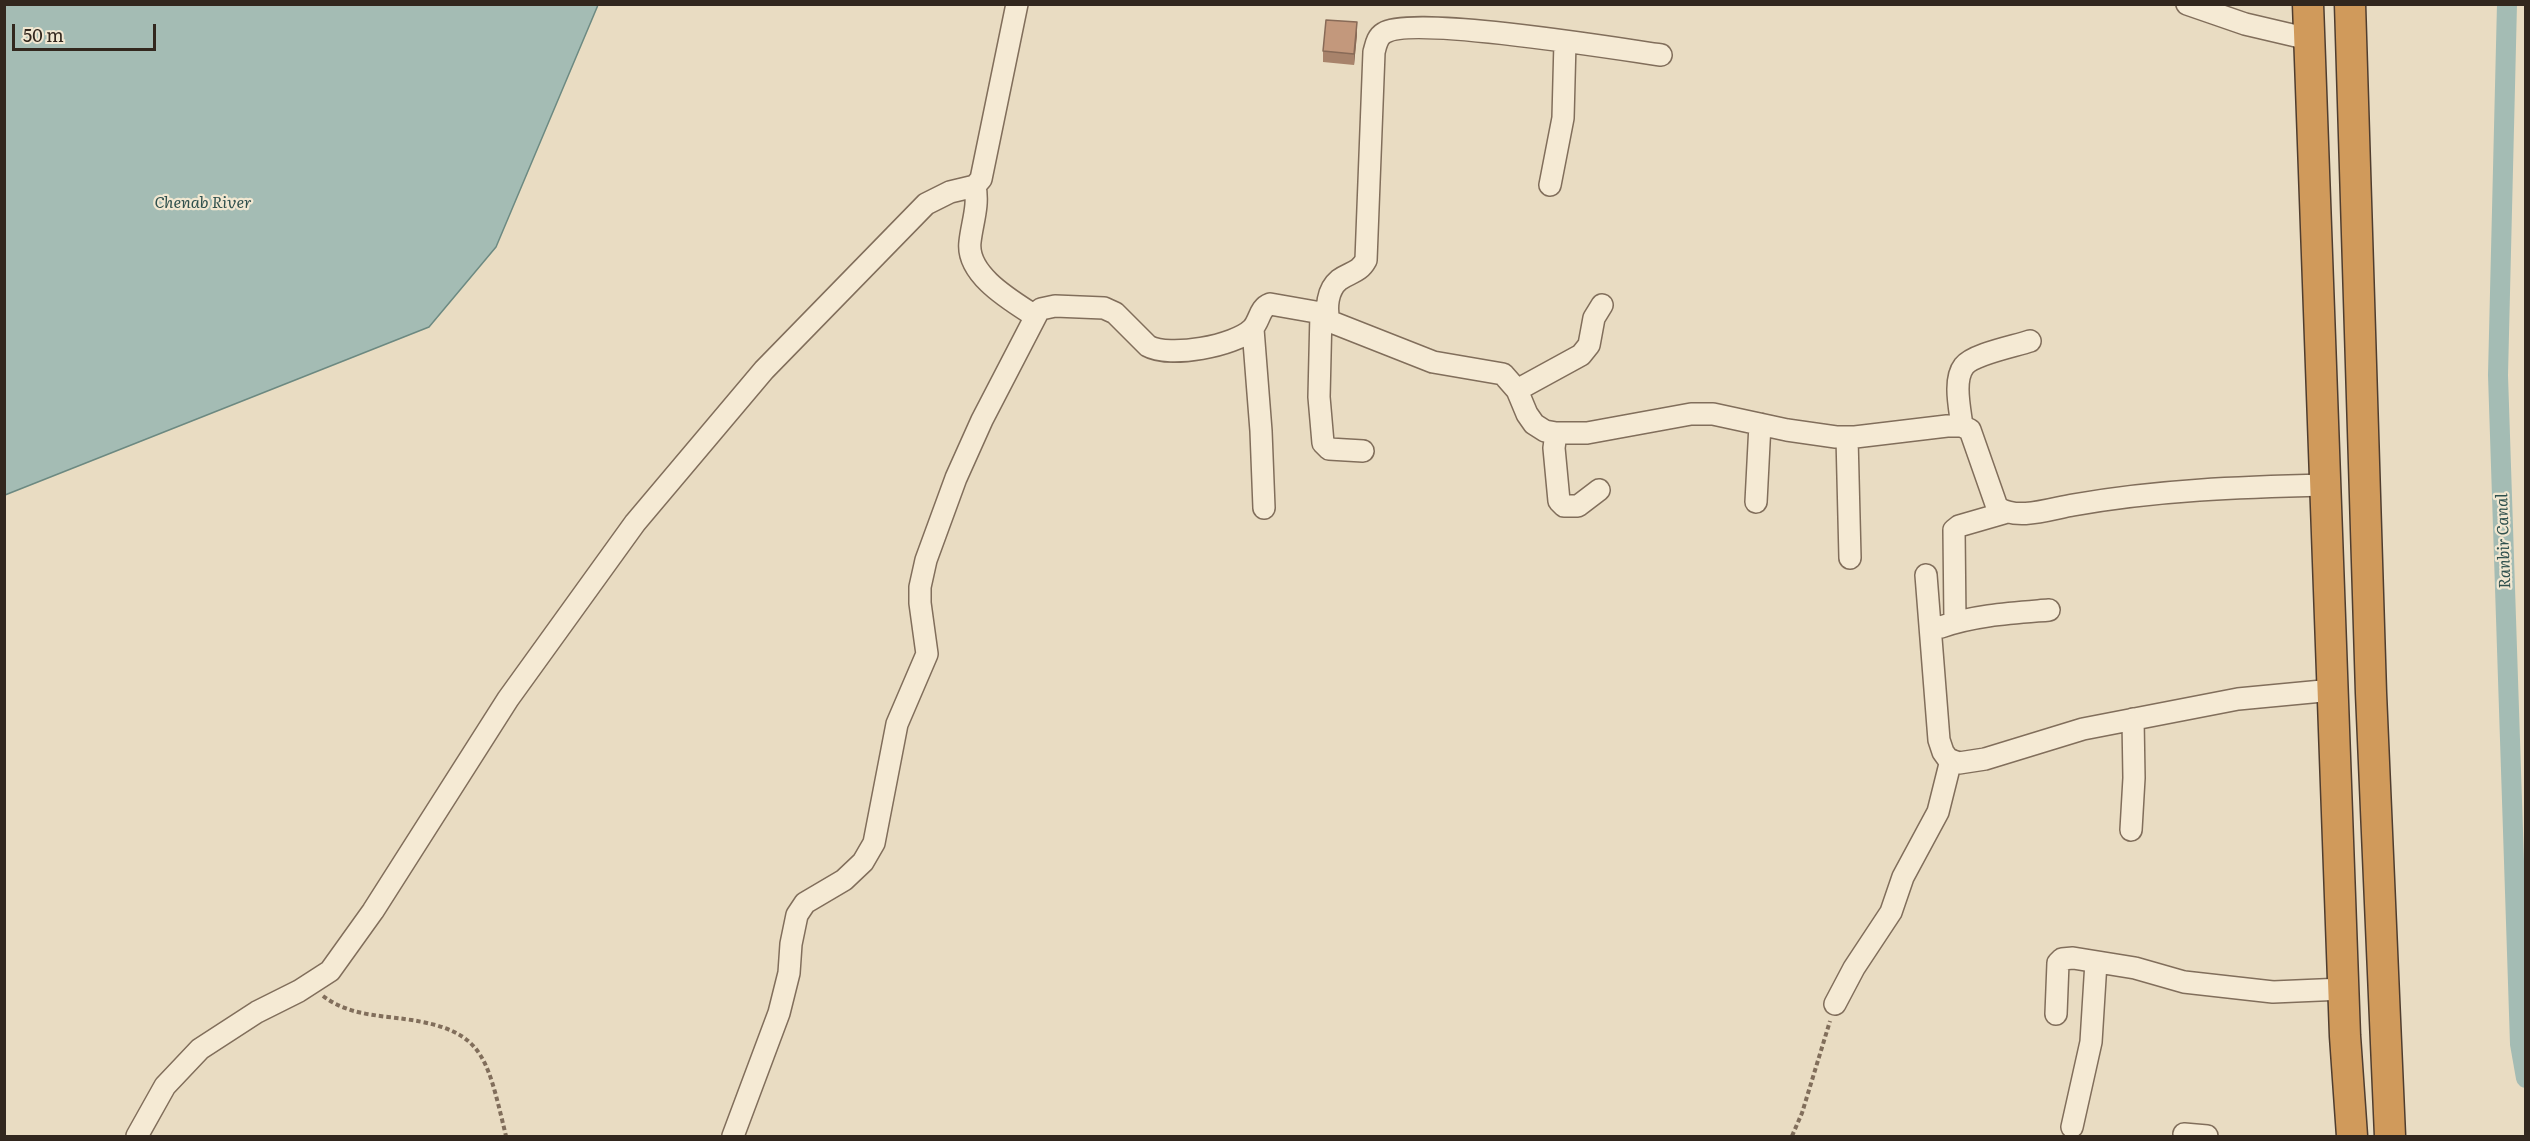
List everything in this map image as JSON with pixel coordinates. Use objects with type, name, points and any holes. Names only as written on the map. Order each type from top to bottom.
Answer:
[{"type":"highway","points":[[2308,4],[2343,989],[2352,1137]]},
{"type":"highway","points":[[2350,4],[2371,681],[2390,1137]]},
{"type":"street","points":[[137,1137],[165,1086],[200,1049],[257,1012],[330,971],[373,911],[508,699],[635,523],[764,370],[926,204],[950,192],[975,186],[981,179],[1017,4]]},
{"type":"street","points":[[2187,4],[2246,24],[2309,39]]},
{"type":"street","points":[[1363,451],[1329,449],[1323,443],[1319,396],[1324,314],[1333,287],[1340,280],[1358,272],[1366,260],[1374,52],[1377,40],[1384,33],[1396,28],[1431,28],[1661,55]]},
{"type":"street","points":[[1550,185],[1563,118],[1565,42]]},
{"type":"street","points":[[975,186],[976,203],[969,244],[973,260],[988,283],[1009,300],[1035,316]]},
{"type":"street","points":[[733,1137],[779,1012],[789,973],[791,944],[797,915],[805,903],[850,874],[863,862],[874,843],[897,724],[927,654],[920,603],[920,587],[926,560],[956,477],[982,420],[1035,316],[1041,309],[1054,306],[1104,308],[1115,313],[1154,350],[1173,352],[1192,351],[1243,336],[1252,329],[1261,310],[1270,304],[1324,314],[1335,325],[1351,329],[1433,362],[1503,374],[1517,390],[1534,424],[1545,431],[1556,433],[1587,433],[1691,414],[1713,414],[1787,430],[1847,437],[1962,426],[1970,430],[1996,507],[2004,513]]},
{"type":"street","points":[[1517,390],[1581,355],[1589,345],[1594,318],[1602,305]]},
{"type":"street","points":[[1252,329],[1261,431],[1264,508]]},
{"type":"street","points":[[1962,426],[1959,382],[1964,366],[1972,359],[2030,341]]},
{"type":"street","points":[[1756,502],[1760,424]]},
{"type":"street","points":[[1556,433],[1554,448],[1559,501],[1564,506],[1578,506],[1599,490]]},
{"type":"street","points":[[1847,437],[1850,558]]},
{"type":"street","points":[[1954,622],[1954,530],[1959,526],[2004,513],[2038,511],[2126,496],[2190,490],[2326,485]]},
{"type":"street","points":[[1926,575],[1940,740],[1943,752],[1951,760],[1959,763],[1985,759],[2084,729],[2133,719],[2238,699],[2333,690]]},
{"type":"street","points":[[1929,631],[1954,622],[2049,610]]},
{"type":"street","points":[[2131,830],[2134,778],[2133,719]]},
{"type":"street","points":[[1835,1004],[1854,968],[1891,912],[1903,877],[1938,812],[1951,760]]},
{"type":"street","points":[[2056,1014],[2058,963],[2062,959],[2073,958],[2134,968],[2184,982],[2273,992],[2343,989]]},
{"type":"street","points":[[2072,1127],[2091,1042],[2096,962]]},
{"type":"street","points":[[2184,1134],[2207,1137]]},
{"type":"path","points":[[308,985],[333,1004],[359,1014],[419,1020],[444,1026],[470,1040],[482,1055],[494,1086],[506,1137]]},
{"type":"path","points":[[1792,1137],[1808,1095],[1835,1004]]},
{"type":"water","name":"Chenab River","points":[[5,4],[598,5],[496,247],[429,327],[5,495]]},
{"type":"building","points":[[1326,20],[1357,22],[1354,54],[1323,51]]},
{"type":"waterway","name":"Ranbir Canal","points":[[2507,4],[2498,375],[2520,1044],[2526,1078]]}]
